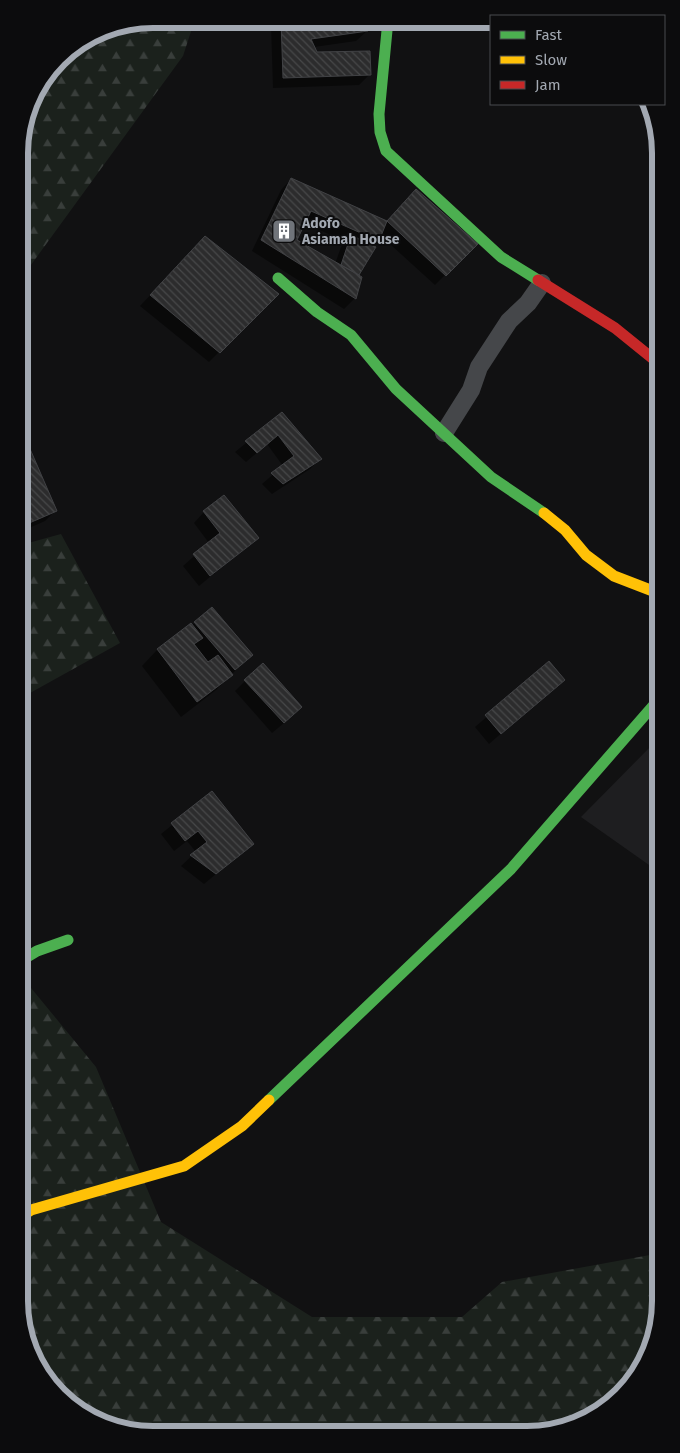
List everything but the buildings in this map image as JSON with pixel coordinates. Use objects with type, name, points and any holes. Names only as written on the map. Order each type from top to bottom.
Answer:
[{"type":"street","points":[[388,28],[385,70],[378,117],[380,136],[386,150],[501,257],[615,328],[652,357]]},
{"type":"street","points":[[278,278],[317,312],[351,335],[396,389],[491,477],[528,501],[565,530],[593,561],[614,576],[652,591]]},
{"type":"street","points":[[444,433],[472,390],[479,367],[508,321],[528,303],[542,283]]},
{"type":"street","points":[[28,1212],[184,1166],[242,1126],[511,869],[652,707]]},
{"type":"street","points":[[28,956],[37,951],[68,940]]},
{"type":"shaded area","points":[[652,745],[652,867],[581,817]]},
{"type":"green space","points":[[192,28],[183,56],[28,269],[28,144],[30,128],[40,97],[53,76],[76,53],[90,44],[112,34],[128,30]]},
{"type":"green space","points":[[61,534],[120,643],[28,694],[28,543]]},
{"type":"green space","points":[[28,984],[96,1067],[161,1222],[312,1317],[462,1317],[502,1282],[652,1255],[652,1309],[648,1333],[640,1356],[621,1383],[604,1400],[590,1409],[560,1421],[528,1426],[152,1426],[112,1419],[90,1409],[76,1400],[53,1377],[37,1348],[29,1317]]},
{"type":"traffic: fast","points":[[387,28],[379,114],[380,132],[386,151],[501,257],[538,280]]},
{"type":"traffic: fast","points":[[278,278],[317,312],[351,335],[396,389],[491,477],[544,513]]},
{"type":"traffic: fast","points":[[269,1100],[511,869],[652,707]]},
{"type":"traffic: fast","points":[[28,956],[37,951],[68,940]]},
{"type":"traffic: slow","points":[[544,513],[565,530],[586,555],[614,576],[652,591]]},
{"type":"traffic: slow","points":[[28,1212],[184,1166],[242,1126],[269,1100]]},
{"type":"traffic: jam","points":[[538,280],[615,328],[652,358]]},
{"type":"place","name":"Adofo Asiamah House","points":[[284,231]]}]
